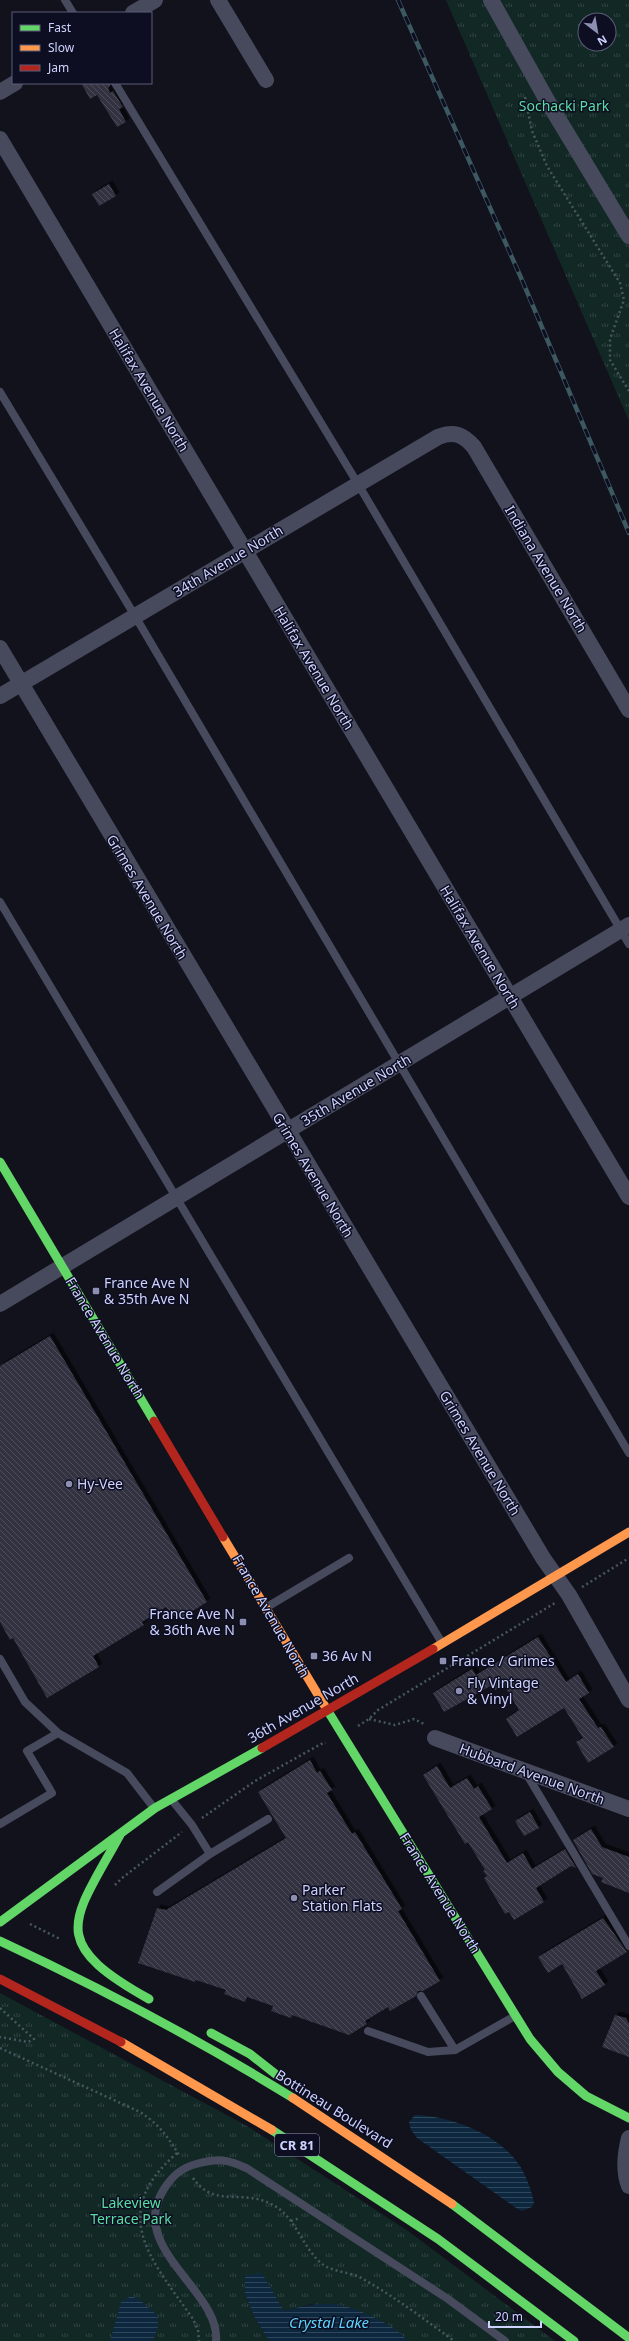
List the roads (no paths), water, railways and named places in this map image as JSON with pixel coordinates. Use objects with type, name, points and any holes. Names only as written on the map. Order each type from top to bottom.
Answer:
[{"type":"street","points":[[135,12],[155,0]]},
{"type":"street","points":[[218,0],[266,80]]},
{"type":"street","points":[[491,0],[548,102],[629,236]]},
{"type":"street","points":[[0,92],[13,84]]},
{"type":"street","name":"Halifax Avenue North","points":[[0,139],[629,1197]]},
{"type":"street","name":"34th Avenue North","points":[[0,696],[438,437],[448,433],[457,434]]},
{"type":"street","name":"Indiana Avenue North","points":[[457,434],[466,439],[474,447],[629,710]]},
{"type":"street","name":"Grimes Avenue North","points":[[0,648],[286,1131],[555,1577],[568,1595],[629,1700]]},
{"type":"street","name":"35th Avenue North","points":[[0,1304],[625,928]]},
{"type":"street","name":"France Avenue North","points":[[0,1162],[328,1711],[530,2039],[558,2072],[586,2096],[629,2118]]},
{"type":"street","name":"36th Avenue North","points":[[0,1922],[155,1808],[328,1711],[629,1532]]},
{"type":"street","name":"Hubbard Avenue North","points":[[435,1738],[629,1809]]},
{"type":"street","points":[[121,1833],[82,1905],[77,1922],[78,1937],[85,1951],[96,1964],[124,1985],[159,2004]]},
{"type":"street","name":"Bottineau Boulevard","points":[[0,1941],[47,1962],[175,2030],[230,2061],[367,2145],[476,2220],[629,2338]]},
{"type":"street","name":"CR 81","points":[[0,1979],[131,2046],[265,2125],[376,2196],[445,2243],[574,2341]]},
{"type":"street","points":[[201,2027],[250,2054],[367,2145]]},
{"type":"street","points":[[629,2138],[626,2149],[626,2178],[629,2186]]},
{"type":"lane","points":[[65,0],[72,12]]},
{"type":"lane","points":[[116,84],[625,928],[629,944]]},
{"type":"lane","points":[[0,392],[136,616],[629,1453]]},
{"type":"lane","points":[[0,902],[442,1644]]},
{"type":"lane","points":[[266,1608],[349,1558]]},
{"type":"lane","points":[[0,1658],[25,1702],[58,1733],[127,1773],[155,1808]]},
{"type":"lane","points":[[0,1824],[52,1793],[27,1751],[58,1733]]},
{"type":"lane","points":[[524,1770],[629,1946]]},
{"type":"lane","points":[[171,1799],[192,1825],[210,1854]]},
{"type":"lane","points":[[157,1892],[210,1854],[268,1819]]},
{"type":"lane","points":[[421,1996],[455,2050]]},
{"type":"lane","points":[[368,2031],[428,2052],[455,2050],[516,2016]]},
{"type":"lane","points":[[215,2339],[214,2319],[164,2250],[157,2231],[156,2214],[160,2195],[170,2178],[186,2166],[213,2159],[231,2160],[248,2169],[448,2299],[505,2341]]},
{"type":"water","points":[[415,2115],[441,2118],[455,2122],[481,2133],[504,2148],[518,2163],[524,2173],[534,2202],[532,2207],[522,2211],[516,2208],[417,2138],[411,2130],[409,2122]]},
{"type":"water","name":"Crystal Lake","points":[[262,2273],[284,2311],[314,2305],[341,2305],[362,2312],[384,2323],[402,2335],[407,2341],[269,2341],[255,2318],[245,2294],[245,2275]]},
{"type":"water","points":[[131,2296],[140,2300],[158,2316],[158,2327],[153,2341],[110,2341],[121,2302]]},
{"type":"railway","points":[[398,0],[522,280],[629,533]]},
{"type":"place","name":"France Ave N & 35th Ave N","points":[[96,1291]]},
{"type":"place","name":"Hy-Vee","points":[[69,1484]]},
{"type":"place","name":"France Ave N & 36th Ave N","points":[[243,1622]]},
{"type":"place","name":"36 Av N","points":[[314,1656]]},
{"type":"place","name":"France / Grimes","points":[[443,1661]]},
{"type":"place","name":"Fly Vintage & Vinyl","points":[[459,1691]]},
{"type":"place","name":"Parker Station Flats","points":[[294,1898]]},
{"type":"park label","name":"Sochacki Park","points":[[564,106]]},
{"type":"park label","name":"Lakeview Terrace Park","points":[[131,2212]]}]
